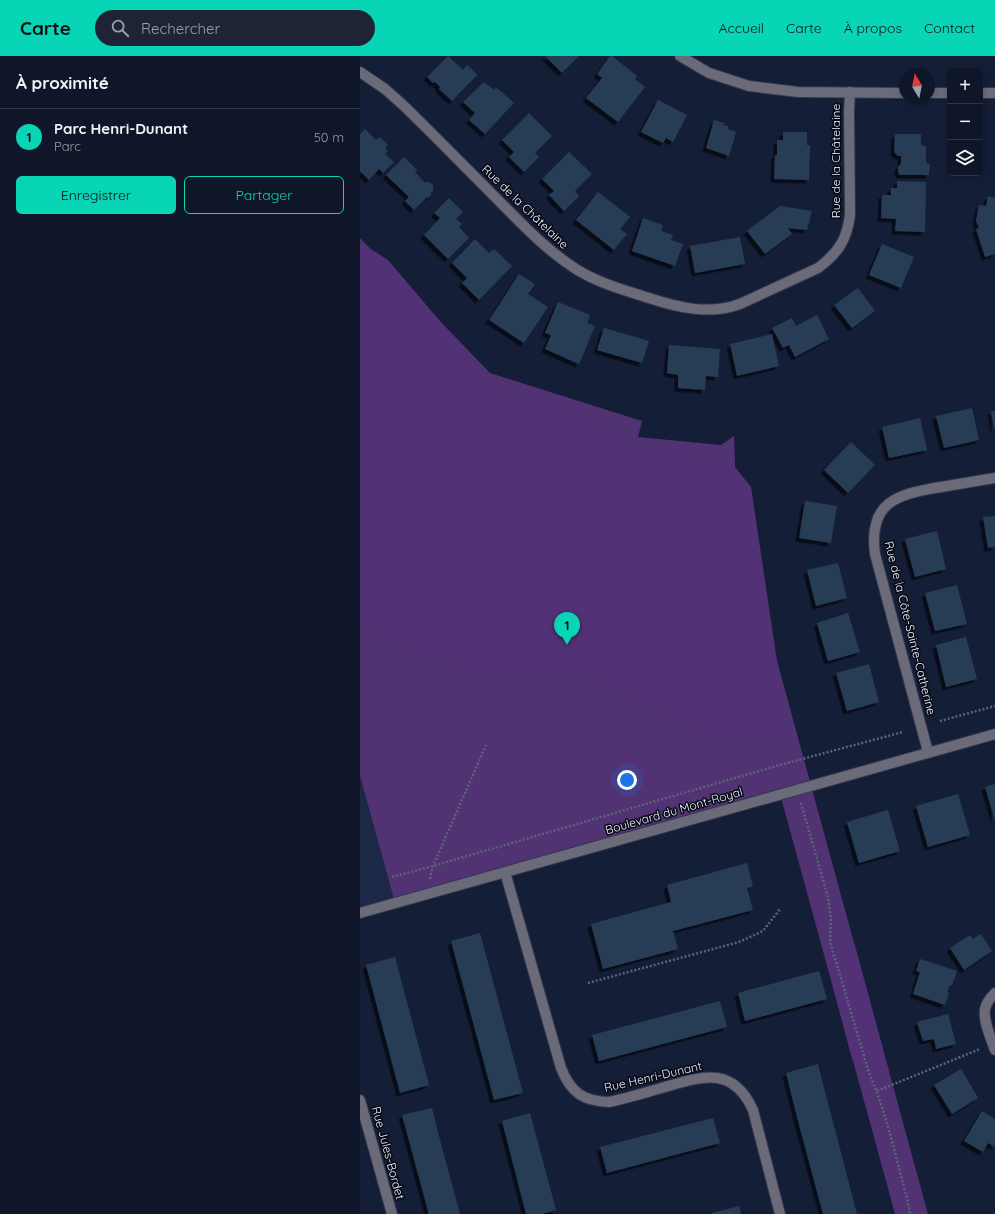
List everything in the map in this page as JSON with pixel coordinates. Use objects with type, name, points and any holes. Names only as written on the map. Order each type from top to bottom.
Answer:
[{"type":"street","points":[[680,56],[709,73],[749,86],[798,92],[899,93]]},
{"type":"street","name":"Rue de la Châtelaine","points":[[360,72],[403,105],[534,236],[562,260],[593,279],[611,286],[671,306],[702,310],[730,308],[740,304],[818,268],[836,251],[848,228],[850,215],[848,112],[850,92]]},
{"type":"street","points":[[935,93],[947,93]]},
{"type":"street","points":[[983,93],[995,93]]},
{"type":"street","name":"Rue de la Côte-Sainte-Catherine","points":[[928,752],[876,554],[874,542],[877,519],[884,508],[892,500],[903,495],[917,491],[995,478]]},
{"type":"street","name":"Boulevard du Mont-Royal","points":[[360,913],[995,734]]},
{"type":"street","name":"Rue Henri-Dunant","points":[[505,872],[561,1068],[566,1081],[574,1091],[584,1097],[598,1102],[609,1102],[700,1077],[717,1078],[726,1080],[733,1084],[746,1096],[753,1110],[780,1214]]},
{"type":"street","points":[[994,1047],[986,1022],[985,1008],[990,998],[995,993]]},
{"type":"street","name":"Rue Jules-Bordet","points":[[360,1100],[392,1214]]},
{"type":"path","points":[[940,721],[995,706]]},
{"type":"path","points":[[392,877],[776,766],[903,732]]},
{"type":"path","points":[[428,894],[432,866],[486,745]]},
{"type":"path","points":[[797,790],[828,897],[831,920],[830,942],[868,1073],[876,1091],[906,1195],[910,1214]]},
{"type":"path","points":[[588,983],[739,942],[763,930],[780,909]]},
{"type":"path","points":[[876,1091],[994,1047]]},
{"type":"shaded area","points":[[360,238],[490,373],[642,421],[638,437],[721,445],[734,436],[737,514],[928,1214],[895,1214],[780,794],[395,903],[360,776]]},
{"type":"shaded area","points":[[360,242],[388,260],[502,394],[577,413],[639,447],[735,467],[751,487],[787,728],[720,734],[569,664],[468,667],[381,635],[360,619]]},
{"type":"shaded area","points":[[360,776],[395,903],[360,913]]},
{"type":"shaded area","points":[[830,942],[844,948],[854,942],[889,1072],[878,1078],[853,1062],[824,953]]},
{"type":"building","points":[[448,56],[463,70],[467,65],[477,75],[452,101],[439,89],[440,87],[435,82],[433,83],[427,77]]},
{"type":"building","points":[[545,56],[579,56],[562,73]]},
{"type":"building","points":[[610,56],[637,76],[635,79],[645,87],[618,122],[586,98],[602,78],[597,74]]},
{"type":"building","points":[[484,82],[494,90],[496,87],[514,103],[485,134],[469,120],[475,113],[463,102]]},
{"type":"building","points":[[658,100],[687,115],[673,142],[666,138],[663,143],[641,132]]},
{"type":"building","points":[[529,113],[552,136],[535,153],[539,157],[524,172],[509,157],[514,152],[502,140]]},
{"type":"building","points":[[714,120],[724,123],[723,125],[728,126],[728,129],[736,132],[729,156],[706,148]]},
{"type":"building","points":[[365,129],[376,140],[380,137],[388,145],[385,148],[388,151],[385,154],[394,162],[383,173],[379,169],[369,180],[361,172],[360,173],[360,134]]},
{"type":"building","points":[[783,132],[807,132],[807,145],[810,145],[809,180],[774,179],[777,140],[783,140]]},
{"type":"building","points":[[895,134],[921,134],[921,145],[926,146],[926,163],[930,164],[929,175],[900,175],[898,172],[898,167],[901,164],[901,156],[898,156],[894,152]]},
{"type":"building","points":[[569,152],[592,174],[575,191],[579,196],[564,211],[549,195],[554,191],[542,179]]},
{"type":"building","points":[[404,157],[417,170],[415,172],[424,182],[429,182],[433,185],[433,191],[430,193],[432,194],[414,210],[405,201],[409,197],[386,175]]},
{"type":"building","points":[[897,181],[926,182],[925,232],[895,231],[896,219],[881,218],[882,195],[891,195],[891,188],[897,188]]},
{"type":"building","points":[[598,192],[630,217],[620,229],[627,234],[614,250],[576,220]]},
{"type":"building","points":[[988,196],[995,198],[995,254],[985,257],[976,229],[979,228],[976,221],[979,205],[986,206]]},
{"type":"building","points":[[449,198],[463,212],[456,219],[462,224],[459,227],[469,238],[448,259],[424,235],[440,218],[434,213]]},
{"type":"building","points":[[780,206],[812,211],[807,230],[788,228],[792,234],[765,254],[747,231]]},
{"type":"building","points":[[643,218],[663,225],[661,231],[673,235],[671,240],[683,244],[675,266],[632,251]]},
{"type":"building","points":[[740,237],[745,264],[695,273],[690,246]]},
{"type":"building","points":[[475,239],[489,253],[494,249],[512,266],[479,300],[462,283],[467,278],[452,263]]},
{"type":"building","points":[[882,244],[914,257],[901,288],[869,275]]},
{"type":"building","points":[[519,274],[535,284],[528,294],[548,307],[524,343],[489,320]]},
{"type":"building","points":[[858,288],[875,311],[852,328],[834,305]]},
{"type":"building","points":[[558,302],[590,315],[587,323],[595,326],[579,364],[545,349],[551,335],[545,333]]},
{"type":"building","points":[[817,315],[829,339],[795,357],[789,345],[783,348],[772,328],[792,318],[796,326]]},
{"type":"building","points":[[604,328],[649,341],[642,363],[597,350]]},
{"type":"building","points":[[772,334],[779,366],[737,376],[730,344]]},
{"type":"building","points":[[669,345],[720,349],[718,377],[706,376],[705,390],[678,388],[678,375],[667,373]]},
{"type":"building","points":[[972,408],[979,440],[944,448],[936,416]]},
{"type":"building","points":[[991,411],[995,411],[995,429],[994,429]]},
{"type":"building","points":[[920,418],[927,450],[889,458],[882,427]]},
{"type":"building","points":[[851,442],[875,465],[848,493],[824,470]]},
{"type":"building","points":[[805,501],[837,506],[831,543],[799,538]]},
{"type":"building","points":[[995,516],[995,547],[988,548],[983,517]]},
{"type":"building","points":[[937,531],[946,569],[915,577],[905,539]]},
{"type":"building","points":[[838,563],[847,598],[816,606],[807,570]]},
{"type":"building","points":[[957,585],[967,624],[935,631],[925,593]]},
{"type":"building","points":[[848,613],[860,652],[828,661],[817,623]]},
{"type":"building","points":[[966,637],[977,679],[946,687],[936,645]]},
{"type":"building","points":[[869,664],[879,702],[847,711],[836,673]]},
{"type":"building","points":[[995,784],[995,821],[985,787]]},
{"type":"building","points":[[958,794],[970,835],[928,847],[916,806]]},
{"type":"building","points":[[888,810],[900,851],[859,863],[847,822]]},
{"type":"building","points":[[747,863],[753,886],[747,888],[753,910],[673,931],[678,949],[603,969],[591,924],[671,902],[667,885]]},
{"type":"building","points":[[480,933],[523,1093],[494,1100],[451,941]]},
{"type":"building","points":[[981,934],[992,951],[964,970],[950,948],[970,935],[973,939]]},
{"type":"building","points":[[395,957],[429,1085],[400,1093],[366,965]]},
{"type":"building","points":[[920,959],[957,971],[952,985],[950,985],[947,992],[949,993],[945,1005],[913,994],[920,972],[916,971]]},
{"type":"building","points":[[819,971],[827,999],[745,1021],[738,993]]},
{"type":"building","points":[[720,1001],[727,1027],[599,1061],[592,1035]]},
{"type":"building","points":[[948,1014],[956,1044],[936,1049],[934,1039],[923,1041],[917,1022]]},
{"type":"building","points":[[818,1064],[857,1214],[823,1214],[798,1121],[786,1073]]},
{"type":"building","points":[[961,1069],[978,1098],[952,1114],[934,1085]]},
{"type":"building","points":[[432,1108],[460,1214],[428,1214],[402,1115]]},
{"type":"building","points":[[982,1111],[995,1119],[995,1147],[988,1143],[983,1152],[964,1141]]},
{"type":"building","points":[[530,1113],[556,1210],[542,1214],[526,1214],[502,1121]]},
{"type":"building","points":[[713,1118],[720,1143],[607,1173],[600,1147]]},
{"type":"building","points":[[739,1206],[741,1214],[712,1214],[712,1213]]},
{"type":"place","name":"Parc Henri-Dunant","points":[[567,645]]}]
